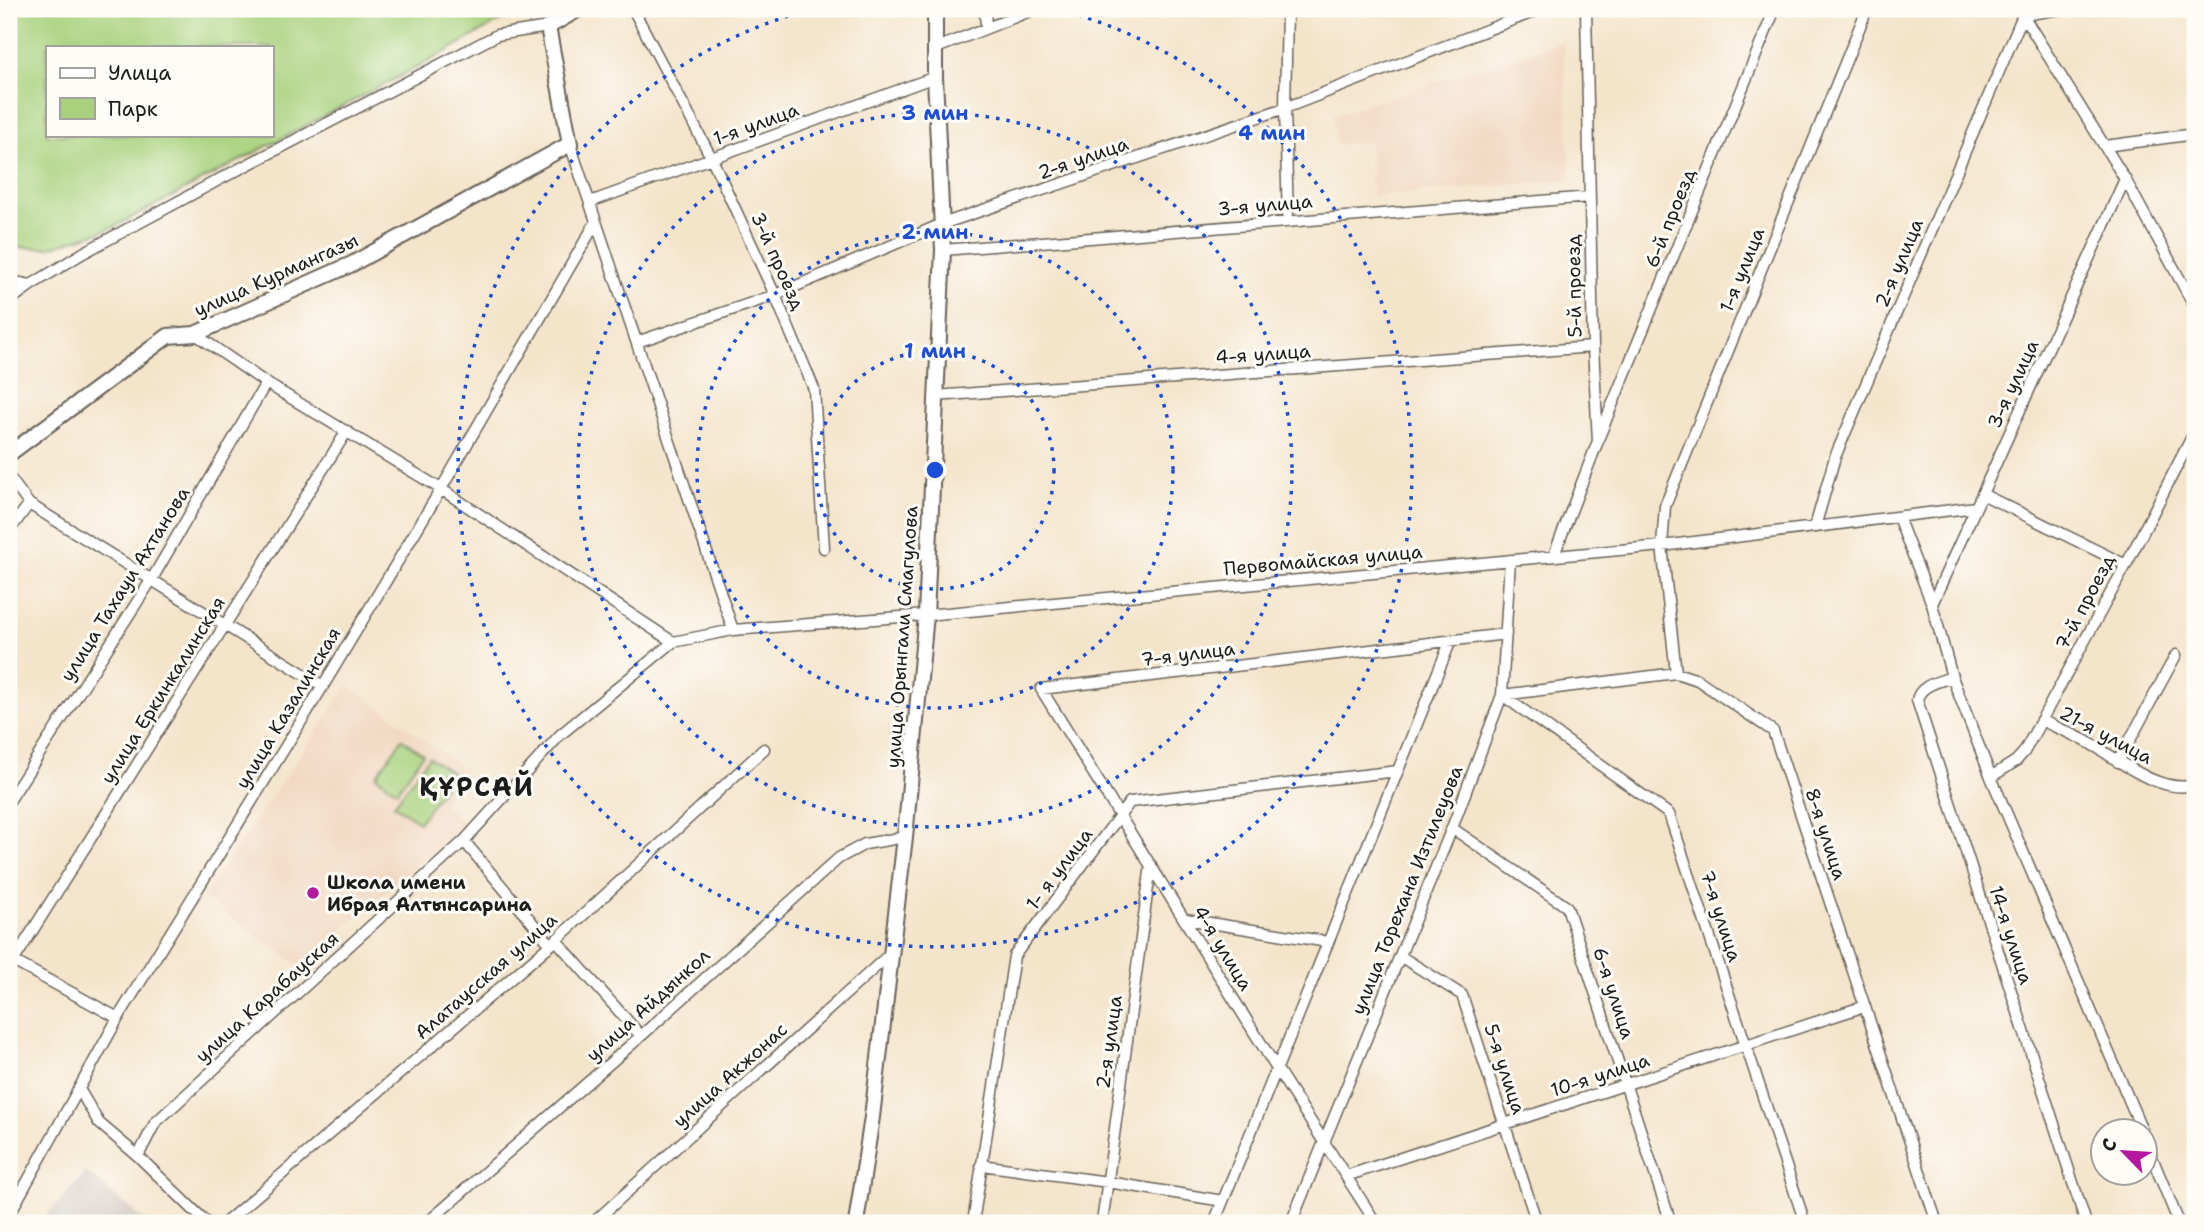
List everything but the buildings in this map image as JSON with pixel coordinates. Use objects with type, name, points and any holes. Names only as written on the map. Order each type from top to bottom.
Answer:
[{"type":"main road","points":[[570,144],[548,27],[579,9]]},
{"type":"main road","name":"улица Орынгали Смагулова","points":[[856,1223],[872,1117],[905,837],[926,615],[943,250],[934,9]]},
{"type":"main road","name":"улица Курмангазы","points":[[9,454],[168,336],[194,334],[352,264],[570,144]]},
{"type":"street","name":"3-й проезд","points":[[633,9],[712,159],[775,295],[814,389],[824,548]]},
{"type":"street","points":[[985,9],[986,28]]},
{"type":"street","points":[[934,49],[1035,9]]},
{"type":"street","points":[[1287,9],[1285,108],[1288,221]]},
{"type":"street","name":"2-я улица","points":[[637,342],[775,295],[942,223],[1285,108],[1541,9]]},
{"type":"street","name":"5-й проезд","points":[[1554,555],[1598,441],[1593,347],[1586,9]]},
{"type":"street","name":"6-й проезд","points":[[1598,441],[1774,9]]},
{"type":"street","name":"1-я улица","points":[[1676,673],[1662,547],[1665,506],[1867,9]]},
{"type":"street","points":[[2061,9],[2021,12],[2190,287],[2195,307]]},
{"type":"street","name":"2-я улица","points":[[1815,527],[1835,457],[2021,12]]},
{"type":"street","points":[[9,301],[83,253],[497,35],[548,27]]},
{"type":"street","name":"1-я улица","points":[[590,202],[935,77]]},
{"type":"street","points":[[2105,146],[2195,134]]},
{"type":"street","points":[[570,144],[733,630]]},
{"type":"street","name":"3-я улица","points":[[1932,604],[2125,179]]},
{"type":"street","name":"3-я улица","points":[[943,250],[1590,197]]},
{"type":"street","name":"улица Казалинская","points":[[10,1212],[118,1018],[442,489],[596,222]]},
{"type":"street","points":[[9,281],[31,285]]},
{"type":"street","points":[[194,334],[266,383],[442,489],[673,642]]},
{"type":"street","name":"4-я улица","points":[[935,396],[1593,347]]},
{"type":"street","name":"улица Тахауи Ахтанова","points":[[9,801],[152,579],[266,383]]},
{"type":"street","name":"улица Еркинкалинская","points":[[11,965],[347,431]]},
{"type":"street","name":"7-й проезд","points":[[1991,777],[2016,761],[2024,752],[2126,565],[2195,431]]},
{"type":"street","points":[[9,477],[29,504],[323,686]]},
{"type":"street","points":[[1982,494],[2126,565]]},
{"type":"street","points":[[9,531],[29,504]]},
{"type":"street","name":"Первомайская улица","points":[[673,642],[733,630],[926,615],[1662,547],[1976,507]]},
{"type":"street","points":[[1898,517],[1932,604],[1952,677],[1991,777],[2135,1116]]},
{"type":"street","name":"улица Торехана Изтилеуова","points":[[1292,1223],[1452,828],[1502,695],[1510,560]]},
{"type":"street","name":"7-я улица","points":[[1041,689],[1506,634]]},
{"type":"street","points":[[1214,1223],[1451,640]]},
{"type":"street","name":"улица Карабауская","points":[[138,1156],[155,1123],[464,841],[560,735],[673,642]]},
{"type":"street","points":[[2118,762],[2176,654]]},
{"type":"street","points":[[1502,695],[1676,673]]},
{"type":"street","name":"8-я улица","points":[[1676,673],[1698,680],[1773,731],[1937,1223]]},
{"type":"street","name":"14-я улица","points":[[1952,677],[1923,688],[1917,700],[2086,1223]]},
{"type":"street","name":"4-я улица","points":[[1041,689],[1376,1223]]},
{"type":"street","name":"7-я улица","points":[[1502,695],[1669,814],[1805,1223]]},
{"type":"street","name":"21-я улица","points":[[2041,720],[2167,786],[2195,785]]},
{"type":"street","name":"Алатаусская улица","points":[[225,1223],[553,942],[764,749]]},
{"type":"street","name":"1- я улица","points":[[973,1223],[1014,956],[1130,802],[1398,771]]},
{"type":"street","name":"6-я улица","points":[[1452,828],[1567,906],[1671,1223]]},
{"type":"street","name":"улица Айдынкол","points":[[427,1223],[839,858],[865,844],[905,837]]},
{"type":"street","points":[[464,841],[641,1036]]},
{"type":"street","name":"2-я улица","points":[[1102,1223],[1151,865]]},
{"type":"street","points":[[1185,919],[1328,942]]},
{"type":"street","name":"улица Акжонас","points":[[593,1223],[891,953]]},
{"type":"street","name":"5-я улица","points":[[1400,956],[1462,995],[1537,1223]]},
{"type":"street","points":[[11,965],[118,1018]]},
{"type":"street","name":"10-я улица","points":[[1346,1176],[1865,1006]]},
{"type":"street","points":[[79,1089],[99,1123],[138,1156],[207,1223]]},
{"type":"street","points":[[982,1164],[1223,1201]]},
{"type":"street","points":[[2158,1172],[2179,1223]]},
{"type":"shaded area","points":[[1563,42],[1571,180],[1372,196],[1369,142],[1336,145],[1333,115]]},
{"type":"shaded area","points":[[348,685],[466,770],[442,804],[465,823],[300,966],[203,897]]},
{"type":"shaded area","points":[[86,1172],[148,1223],[40,1223]]},
{"type":"green space","points":[[9,9],[521,9],[438,56],[112,228],[48,248],[9,247]]},
{"type":"green space","points":[[402,739],[423,754],[397,791],[376,776]]},
{"type":"green space","points":[[429,757],[453,774],[419,822],[394,805]]},
{"type":"place","name":"Школа имени Ибрая Алтынсарина","points":[[313,893]]},
{"type":"district","name":"ҚҰРСАЙ","points":[[477,786]]}]
